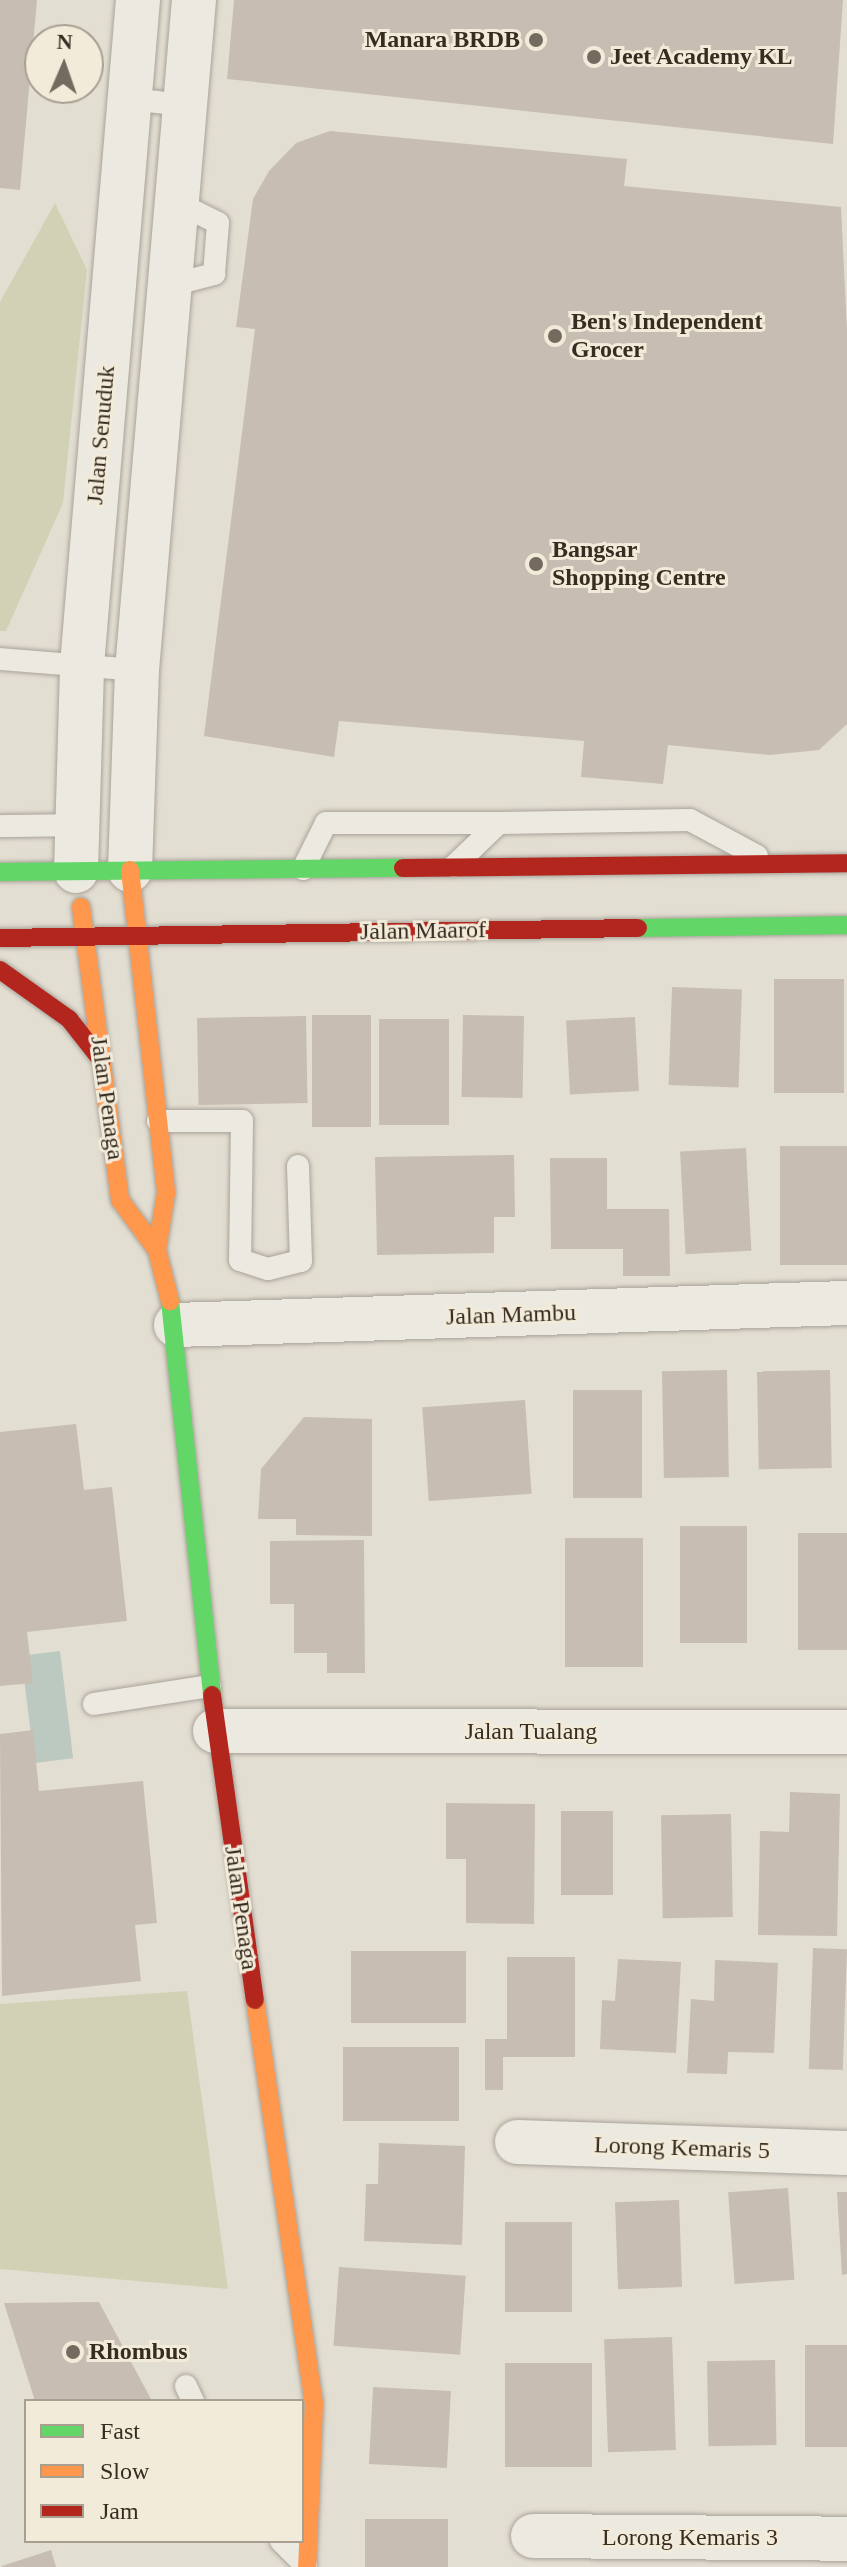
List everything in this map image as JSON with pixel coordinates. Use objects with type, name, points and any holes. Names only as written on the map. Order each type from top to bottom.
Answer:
[{"type":"street","name":"Jalan Senuduk","points":[[76,871],[82,665],[138,0]]},
{"type":"street","points":[[130,870],[137,670],[174,201],[194,0]]},
{"type":"street","points":[[108,348],[161,354]]},
{"type":"street","points":[[0,872],[847,863]]},
{"type":"street","name":"Jalan Penaga","points":[[130,870],[166,1193],[157,1250]]},
{"type":"street","name":"Jalan Penaga","points":[[76,871],[120,1200],[157,1250],[176,1325],[215,1731],[314,2403],[307,2567]]},
{"type":"street","name":"Jalan Maarof","points":[[0,938],[136,933],[847,925]]},
{"type":"street","points":[[0,970],[69,1019],[102,1061]]},
{"type":"street","name":"Jalan Mambu","points":[[176,1325],[847,1303]]},
{"type":"street","name":"Jalan Tualang","points":[[215,1731],[847,1732]]},
{"type":"street","name":"Lorong Kemaris 5","points":[[517,2142],[847,2153]]},
{"type":"street","name":"Lorong Kemaris 3","points":[[533,2536],[847,2539]]},
{"type":"lane","points":[[131,99],[183,105]]},
{"type":"lane","points":[[0,659],[137,670]]},
{"type":"lane","points":[[303,869],[326,823],[690,820],[773,865]]},
{"type":"lane","points":[[454,867],[499,823]]},
{"type":"lane","points":[[0,826],[77,825]]},
{"type":"lane","points":[[158,1121],[242,1121],[240,1260],[268,1269],[301,1261],[298,1166]]},
{"type":"lane","points":[[94,1704],[210,1686]]},
{"type":"lane","points":[[283,2543],[307,2567]]},
{"type":"green space","points":[[55,203],[87,270],[63,503],[6,631],[0,631],[0,302]]},
{"type":"green space","points":[[187,1991],[228,2289],[0,2269],[0,2004]]},
{"type":"shaded area","points":[[60,1651],[73,1758],[34,1763],[21,1656]]},
{"type":"building","points":[[0,0],[37,0],[35,24],[24,24],[24,104],[28,104],[20,190],[0,188]]},
{"type":"building","name":"Manara BRDB","points":[[234,0],[843,0],[833,144],[227,79]]},
{"type":"building","name":"Bangsar Shopping Centre","points":[[330,131],[627,159],[624,186],[841,207],[847,331],[847,724],[819,750],[770,755],[668,745],[663,784],[581,777],[584,741],[339,721],[334,757],[204,736],[255,329],[236,327],[253,199],[269,171],[296,143]]},
{"type":"building","points":[[774,979],[844,979],[844,1093],[774,1093]]},
{"type":"building","points":[[672,987],[742,989],[739,1087],[669,1085]]},
{"type":"building","points":[[312,1015],[371,1015],[371,1127],[312,1127]]},
{"type":"building","points":[[463,1015],[524,1016],[523,1098],[462,1097]]},
{"type":"building","points":[[306,1016],[308,1103],[199,1105],[197,1018]]},
{"type":"building","points":[[635,1017],[639,1091],[570,1095],[566,1021]]},
{"type":"building","points":[[379,1019],[449,1019],[449,1125],[379,1125]]},
{"type":"building","points":[[780,1146],[847,1146],[847,1265],[780,1265]]},
{"type":"building","points":[[746,1148],[751,1251],[685,1254],[680,1151]]},
{"type":"building","points":[[514,1155],[515,1217],[494,1217],[494,1253],[377,1255],[375,1157]]},
{"type":"building","points":[[550,1158],[607,1158],[607,1209],[669,1209],[670,1276],[623,1276],[623,1249],[551,1249]]},
{"type":"building","points":[[727,1370],[729,1477],[664,1478],[662,1371]]},
{"type":"building","points":[[830,1370],[832,1468],[759,1469],[757,1371]]},
{"type":"building","points":[[573,1390],[642,1390],[642,1498],[573,1498]]},
{"type":"building","points":[[525,1400],[532,1494],[429,1501],[422,1407]]},
{"type":"building","points":[[304,1417],[372,1419],[372,1536],[296,1535],[296,1519],[258,1519],[261,1469]]},
{"type":"building","points":[[76,1424],[84,1490],[112,1487],[127,1621],[27,1632],[33,1683],[0,1686],[0,1432]]},
{"type":"building","points":[[680,1526],[747,1526],[747,1643],[680,1643]]},
{"type":"building","points":[[798,1533],[847,1533],[847,1650],[798,1650]]},
{"type":"building","points":[[565,1538],[643,1538],[643,1667],[565,1667]]},
{"type":"building","points":[[364,1540],[365,1673],[327,1673],[327,1653],[294,1653],[294,1604],[270,1604],[270,1541]]},
{"type":"building","points":[[33,1730],[39,1791],[143,1781],[157,1923],[135,1925],[141,1981],[2,1996],[0,1734]]},
{"type":"building","points":[[790,1792],[840,1794],[837,1936],[758,1935],[760,1831],[789,1832]]},
{"type":"building","points":[[446,1803],[535,1804],[534,1924],[466,1923],[466,1859],[446,1859]]},
{"type":"building","points":[[561,1811],[613,1811],[613,1895],[561,1895]]},
{"type":"building","points":[[731,1814],[733,1917],[663,1918],[661,1815]]},
{"type":"building","points":[[813,1948],[847,1949],[843,2070],[809,2069]]},
{"type":"building","points":[[351,1951],[466,1951],[466,2023],[351,2023]]},
{"type":"building","points":[[507,1957],[575,1957],[575,2057],[503,2057],[503,2090],[485,2090],[485,2039],[507,2039]]},
{"type":"building","points":[[618,1959],[681,1962],[676,2053],[600,2049],[602,2000],[615,2001]]},
{"type":"building","points":[[715,1960],[778,1963],[774,2053],[728,2052],[727,2074],[687,2073],[691,1999],[714,2001]]},
{"type":"building","points":[[343,2047],[459,2047],[459,2121],[343,2121]]},
{"type":"building","points":[[379,2143],[465,2146],[462,2245],[364,2241],[366,2184],[378,2184]]},
{"type":"building","points":[[788,2188],[794,2280],[735,2284],[728,2192]]},
{"type":"building","points":[[837,2192],[847,2192],[847,2274],[842,2275]]},
{"type":"building","points":[[679,2200],[682,2287],[618,2289],[615,2202]]},
{"type":"building","points":[[505,2222],[572,2222],[572,2312],[505,2312]]},
{"type":"building","points":[[339,2267],[466,2276],[460,2355],[333,2346]]},
{"type":"building","name":"Rhombus","points":[[99,2302],[151,2399],[34,2399],[4,2303]]},
{"type":"building","points":[[672,2337],[676,2450],[608,2452],[604,2339]]},
{"type":"building","points":[[805,2345],[847,2345],[847,2447],[805,2447]]},
{"type":"building","points":[[775,2360],[776,2445],[708,2446],[707,2361]]},
{"type":"building","points":[[505,2363],[592,2363],[592,2467],[505,2467]]},
{"type":"building","points":[[373,2387],[451,2391],[447,2468],[369,2464]]},
{"type":"building","points":[[365,2519],[448,2519],[448,2567],[365,2567]]},
{"type":"building","points":[[51,2550],[56,2567],[2,2567],[2,2566]]},
{"type":"traffic: fast","points":[[0,872],[403,868]]},
{"type":"traffic: fast","points":[[638,928],[847,925]]},
{"type":"traffic: fast","points":[[170,1301],[212,1695]]},
{"type":"traffic: slow","points":[[130,870],[166,1193],[157,1250],[170,1301]]},
{"type":"traffic: slow","points":[[81,907],[120,1200],[157,1250]]},
{"type":"traffic: slow","points":[[255,2000],[314,2403],[307,2567]]},
{"type":"traffic: jam","points":[[403,868],[847,863]]},
{"type":"traffic: jam","points":[[0,938],[638,928]]},
{"type":"traffic: jam","points":[[0,970],[69,1019],[102,1061]]},
{"type":"traffic: jam","points":[[212,1695],[255,2000]]},
{"type":"place","name":"Manara BRDB","points":[[536,40]]},
{"type":"place","name":"Jeet Academy KL","points":[[594,57]]},
{"type":"place","name":"Ben's Independent Grocer","points":[[555,336]]},
{"type":"place","name":"Bangsar Shopping Centre","points":[[536,564]]},
{"type":"place","name":"Rhombus","points":[[73,2352]]}]
